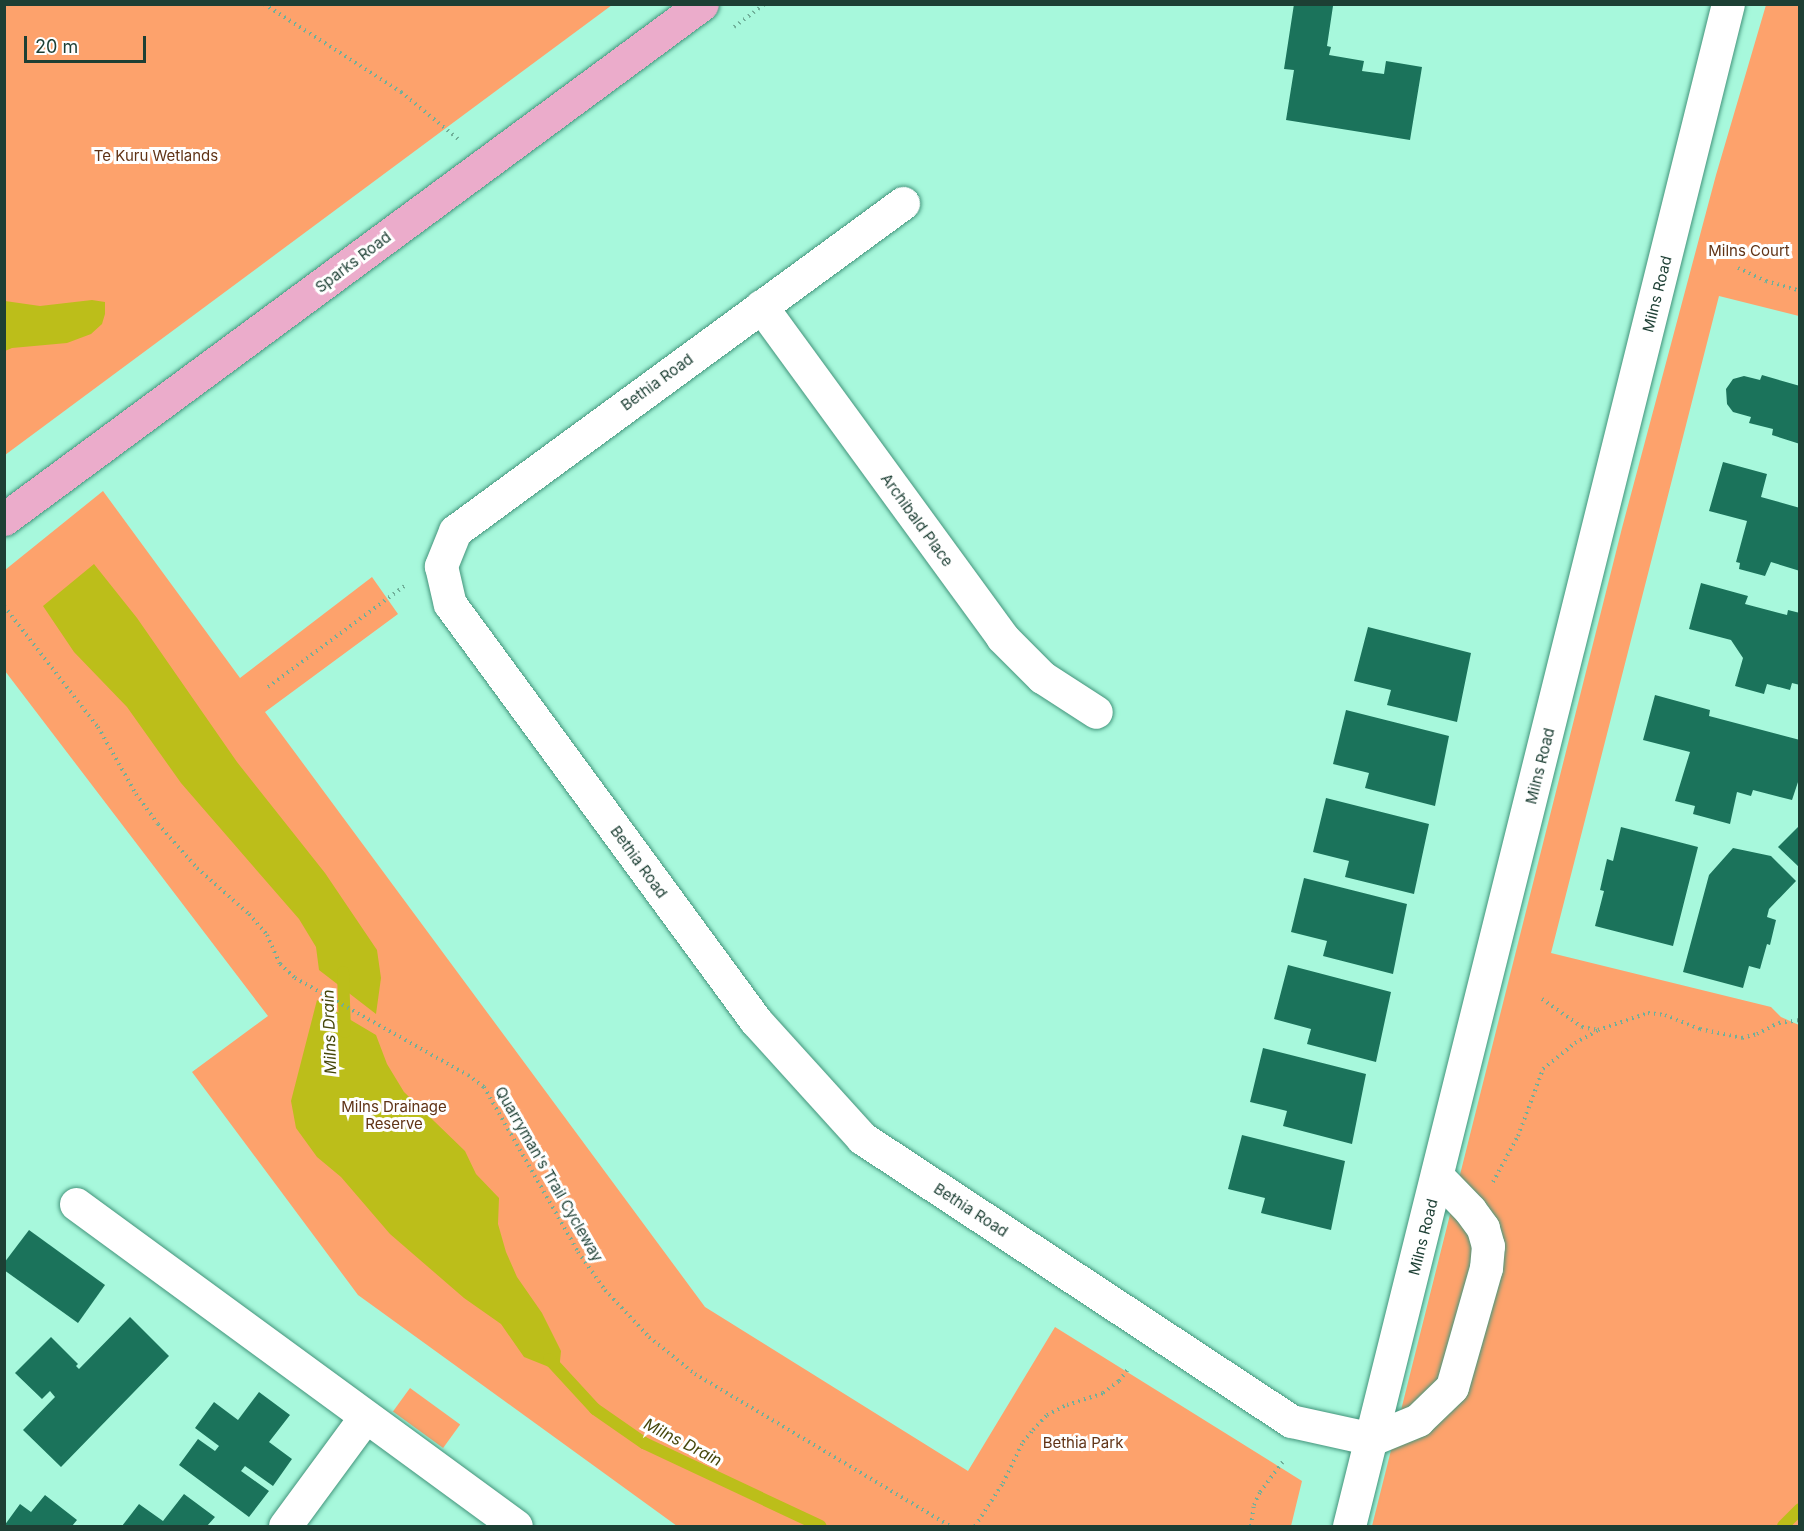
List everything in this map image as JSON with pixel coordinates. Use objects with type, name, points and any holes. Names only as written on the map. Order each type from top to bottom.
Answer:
[{"type":"main road","name":"Sparks Road","points":[[4,519],[702,4]]},
{"type":"street","name":"Milns Road","points":[[1349,1527],[1438,1177],[1728,4]]},
{"type":"street","name":"Bethia Road","points":[[903,203],[455,531],[441,566],[450,604],[756,1021],[862,1138],[1291,1421],[1372,1439]]},
{"type":"street","name":"Archibald Place","points":[[761,306],[1002,637],[1042,676],[1096,712]]},
{"type":"street","points":[[1372,1439],[1418,1420],[1452,1388],[1486,1268],[1488,1246],[1483,1228],[1470,1210],[1438,1177]]},
{"type":"street","points":[[76,1204],[516,1527]]},
{"type":"street","points":[[285,1527],[365,1416]]},
{"type":"path","points":[[264,4],[401,92],[487,163]]},
{"type":"path","points":[[1738,268],[1766,281],[1800,291]]},
{"type":"path","points":[[268,687],[400,589],[441,566]]},
{"type":"path","name":"Quarryman's Trail Cycleway","points":[[4,606],[98,728],[136,794],[158,824],[197,868],[249,914],[267,935],[280,964],[304,983],[468,1075],[484,1087],[578,1251],[605,1290],[649,1337],[695,1374],[921,1507],[950,1527]]},
{"type":"path","points":[[1542,999],[1582,1026],[1598,1030]]},
{"type":"path","points":[[1470,1210],[1484,1197],[1509,1154],[1543,1069],[1575,1043],[1598,1030],[1648,1013],[1665,1015],[1700,1029],[1742,1038],[1757,1034],[1779,1023],[1800,1020]]},
{"type":"path","points":[[975,1527],[1003,1483],[1023,1442],[1033,1430],[1057,1410],[1103,1393],[1119,1381],[1128,1369]]},
{"type":"path","points":[[1251,1527],[1254,1505],[1260,1492],[1291,1451],[1301,1423]]},
{"type":"green space","name":"Te Kuru Wetlands","points":[[5,5],[612,5],[5,455]]},
{"type":"green space","name":"Milns Court","points":[[1766,5],[1799,5],[1799,316],[1719,296],[1551,953],[1771,1007],[1781,1017],[1799,1025],[1799,1526],[1372,1526],[1622,528],[1716,175]]},
{"type":"green space","name":"Milns Drainage Reserve","points":[[103,491],[240,678],[372,577],[398,614],[265,712],[705,1307],[968,1471],[1055,1327],[1302,1481],[1291,1526],[677,1526],[358,1295],[192,1072],[268,1016],[5,671],[5,570]]},
{"type":"green space","points":[[410,1388],[460,1424],[443,1448],[393,1411]]},
{"type":"water","points":[[92,300],[105,302],[105,314],[102,324],[91,334],[67,343],[12,348],[5,351],[5,301],[40,306]]},
{"type":"water","points":[[94,564],[137,618],[237,762],[325,873],[377,950],[381,978],[376,1014],[319,970],[316,947],[299,919],[181,783],[127,707],[74,652],[43,606]]},
{"type":"water","points":[[317,1000],[376,1035],[387,1064],[404,1092],[465,1151],[476,1174],[499,1198],[498,1224],[506,1252],[517,1277],[542,1313],[561,1351],[559,1371],[524,1357],[501,1324],[464,1298],[390,1234],[341,1177],[317,1157],[296,1128],[291,1101]]},
{"type":"building","points":[[1294,4],[1333,6],[1327,46],[1331,47],[1329,55],[1364,61],[1362,71],[1384,74],[1386,61],[1422,67],[1410,140],[1286,120],[1294,70],[1284,69]]},
{"type":"building","points":[[1762,375],[1800,386],[1800,444],[1772,435],[1773,429],[1749,423],[1751,417],[1733,412],[1727,404],[1726,389],[1733,379],[1744,376],[1760,380]]},
{"type":"building","points":[[1723,462],[1767,474],[1761,497],[1800,508],[1800,571],[1771,562],[1765,576],[1739,569],[1740,563],[1736,562],[1747,521],[1709,511]]},
{"type":"building","points":[[1701,583],[1748,596],[1745,604],[1787,615],[1788,610],[1800,613],[1800,685],[1792,683],[1790,690],[1767,684],[1764,694],[1735,686],[1743,658],[1731,640],[1689,629]]},
{"type":"building","points":[[1368,627],[1471,653],[1457,722],[1387,705],[1391,690],[1354,681]]},
{"type":"building","points":[[1655,695],[1710,710],[1709,716],[1800,740],[1800,776],[1792,800],[1753,790],[1751,796],[1737,792],[1730,824],[1693,814],[1695,806],[1675,801],[1690,752],[1643,740]]},
{"type":"building","points":[[1346,710],[1449,736],[1435,806],[1365,788],[1369,773],[1333,764]]},
{"type":"building","points":[[1326,798],[1429,824],[1414,894],[1345,877],[1349,861],[1313,852]]},
{"type":"building","points":[[1800,825],[1800,868],[1778,847]]},
{"type":"building","points":[[1621,827],[1698,847],[1673,946],[1595,926],[1604,891],[1600,890],[1607,859],[1613,861]]},
{"type":"building","points":[[1733,848],[1771,856],[1796,881],[1769,909],[1767,917],[1776,920],[1770,945],[1767,944],[1760,969],[1749,966],[1743,988],[1683,972],[1709,875]]},
{"type":"building","points":[[1304,878],[1407,904],[1393,974],[1323,956],[1327,941],[1291,932]]},
{"type":"building","points":[[1288,965],[1391,992],[1376,1062],[1307,1044],[1311,1029],[1274,1019]]},
{"type":"building","points":[[1263,1048],[1366,1074],[1352,1144],[1283,1126],[1287,1111],[1250,1102]]},
{"type":"building","points":[[1242,1135],[1345,1161],[1331,1230],[1261,1213],[1265,1198],[1228,1189]]},
{"type":"building","points":[[29,1230],[105,1285],[78,1323],[4,1270],[4,1263]]},
{"type":"building","points":[[130,1317],[169,1356],[61,1467],[23,1430],[55,1397],[50,1391],[42,1399],[15,1373],[51,1337],[78,1364],[76,1366],[79,1369]]},
{"type":"building","points":[[259,1392],[290,1415],[269,1442],[292,1459],[273,1486],[245,1466],[241,1471],[269,1491],[249,1517],[179,1465],[198,1439],[215,1451],[219,1446],[195,1428],[214,1402],[238,1420]]},
{"type":"building","points":[[184,1494],[215,1517],[207,1526],[122,1526],[139,1504],[163,1521]]},
{"type":"building","points":[[45,1495],[77,1520],[72,1526],[4,1526],[20,1504],[31,1512]]},
{"type":"waterway","name":"Milns Drain","points":[[343,972],[345,1032]]},
{"type":"waterway","name":"Milns Drain","points":[[549,1359],[595,1409],[644,1443],[820,1526]]},
{"type":"waterway","points":[[1783,1526],[1800,1509]]},
{"type":"park label","name":"Bethia Park","points":[[1083,1443]]}]
